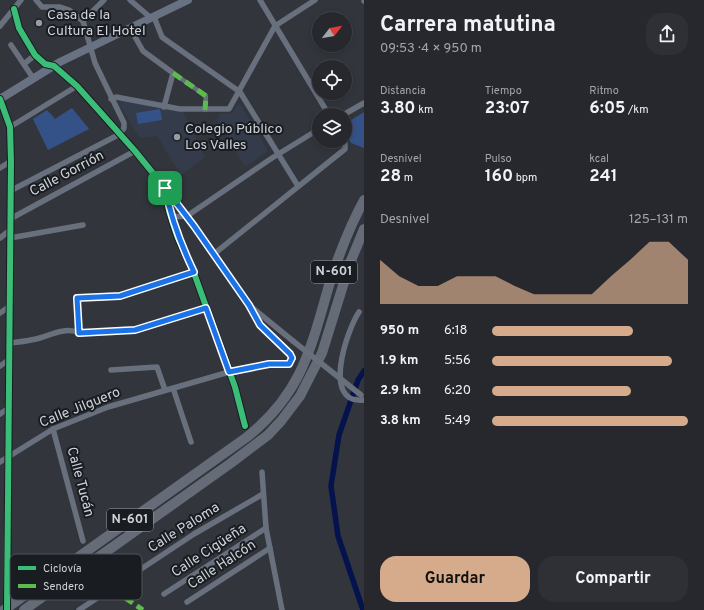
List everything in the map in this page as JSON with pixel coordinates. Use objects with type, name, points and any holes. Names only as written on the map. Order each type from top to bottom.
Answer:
[{"type":"highway","name":"N-601","points":[[84,554],[247,437],[264,423],[276,410],[296,382],[308,358],[331,280],[344,245],[364,200]]},
{"type":"highway","name":"N-601","points":[[102,554],[242,454],[268,434],[281,421],[307,384],[322,354],[350,263],[364,229]]},
{"type":"highway","name":"N-601","points":[[6,610],[20,600]]},
{"type":"highway","name":"N-601","points":[[24,610],[38,600]]},
{"type":"main road","points":[[0,99],[54,66],[188,0]]},
{"type":"street","points":[[0,26],[20,0]]},
{"type":"street","points":[[10,190],[120,134],[124,128],[124,123],[111,99],[95,63],[83,21],[68,10],[60,7],[42,7],[36,0]]},
{"type":"street","points":[[83,21],[104,0]]},
{"type":"street","points":[[130,0],[152,17],[162,37],[240,92],[298,186]]},
{"type":"street","points":[[260,0],[325,108]]},
{"type":"street","points":[[111,99],[116,97],[164,107],[205,110],[229,109],[240,92],[275,26],[315,0]]},
{"type":"street","points":[[14,9],[20,28],[35,55],[45,64],[54,66],[77,86],[135,151],[187,216],[249,305],[362,398]]},
{"type":"street","points":[[130,28],[142,51],[206,96],[205,110]]},
{"type":"street","points":[[11,45],[33,78]]},
{"type":"street","points":[[24,64],[35,55]]},
{"type":"street","points":[[164,107],[172,73]]},
{"type":"street","points":[[10,127],[77,86]]},
{"type":"street","points":[[0,99],[10,127],[11,161],[10,359],[6,610]]},
{"type":"street","points":[[352,110],[364,103]]},
{"type":"street","points":[[171,218],[187,216],[278,154],[312,133]]},
{"type":"street","points":[[214,254],[345,148]]},
{"type":"street","name":"Calle Gorrión","points":[[10,219],[135,151]]},
{"type":"street","points":[[0,168],[11,161]]},
{"type":"street","points":[[165,188],[171,218],[177,236],[194,272],[235,387],[245,426]]},
{"type":"street","points":[[10,238],[83,225]]},
{"type":"street","points":[[0,238],[10,230]]},
{"type":"street","points":[[79,333],[77,298],[120,296],[194,272]]},
{"type":"street","name":"Calle Jilguero","points":[[0,462],[53,429],[108,407],[229,372],[269,364],[289,364],[292,358],[260,325],[249,305]]},
{"type":"street","points":[[0,313],[10,306]]},
{"type":"street","points":[[10,343],[34,340],[74,330],[79,333],[135,330],[206,308]]},
{"type":"street","points":[[359,312],[354,319],[349,334],[340,371],[341,389],[347,396],[362,398]]},
{"type":"street","points":[[0,366],[10,359]]},
{"type":"street","name":"Calle Jilguero","points":[[111,370],[157,367],[165,390]]},
{"type":"street","points":[[173,388],[191,442]]},
{"type":"street","points":[[0,414],[9,408]]},
{"type":"street","name":"Calle Tucán","points":[[53,429],[82,541]]},
{"type":"street","points":[[262,472],[266,528],[282,610]]},
{"type":"street","name":"Calle Paloma","points":[[142,568],[194,534],[263,494]]},
{"type":"street","name":"Calle Cigüeña","points":[[164,594],[266,528]]},
{"type":"street","name":"Calle Halcón","points":[[187,602],[270,548]]},
{"type":"street","name":"Calle Paloma","points":[[79,610],[94,600]]},
{"type":"shaded area","name":"Colegio Público Los Valles","points":[[121,100],[183,112],[205,157],[181,175],[157,136],[140,138],[118,103]]},
{"type":"shaded area","points":[[239,102],[268,151],[245,167],[217,119],[220,113],[232,114]]},
{"type":"shaded area","points":[[72,108],[89,129],[48,150],[33,119],[47,110],[55,119]]},
{"type":"shaded area","points":[[160,109],[162,120],[138,124],[136,113]]},
{"type":"shaded area","points":[[364,112],[364,148],[352,143],[352,120]]},
{"type":"waterway","points":[[363,610],[338,536],[331,486],[339,435],[358,380],[364,371]]},
{"type":"marked path","points":[[173,73],[206,96],[205,110]]},
{"type":"marked path","points":[[128,600],[143,610]]},
{"type":"cycle path","points":[[14,9],[19,28],[35,55],[45,64],[54,66],[77,86],[135,151],[165,188],[169,211],[177,236],[194,273],[235,387],[245,426]]},
{"type":"cycle path","points":[[0,99],[10,127],[11,161],[7,610]]},
{"type":"place","name":"Casa de la Cultura El Hotel","points":[[39,23]]},
{"type":"place","name":"Colegio Público Los Valles","points":[[177,137]]},
{"type":"route","points":[[165,188],[194,226],[249,305],[260,325],[290,354],[292,361],[289,364],[269,364],[229,372],[206,308],[135,330],[79,333],[77,298],[120,296],[194,272],[177,236],[169,211],[165,188]]}]
